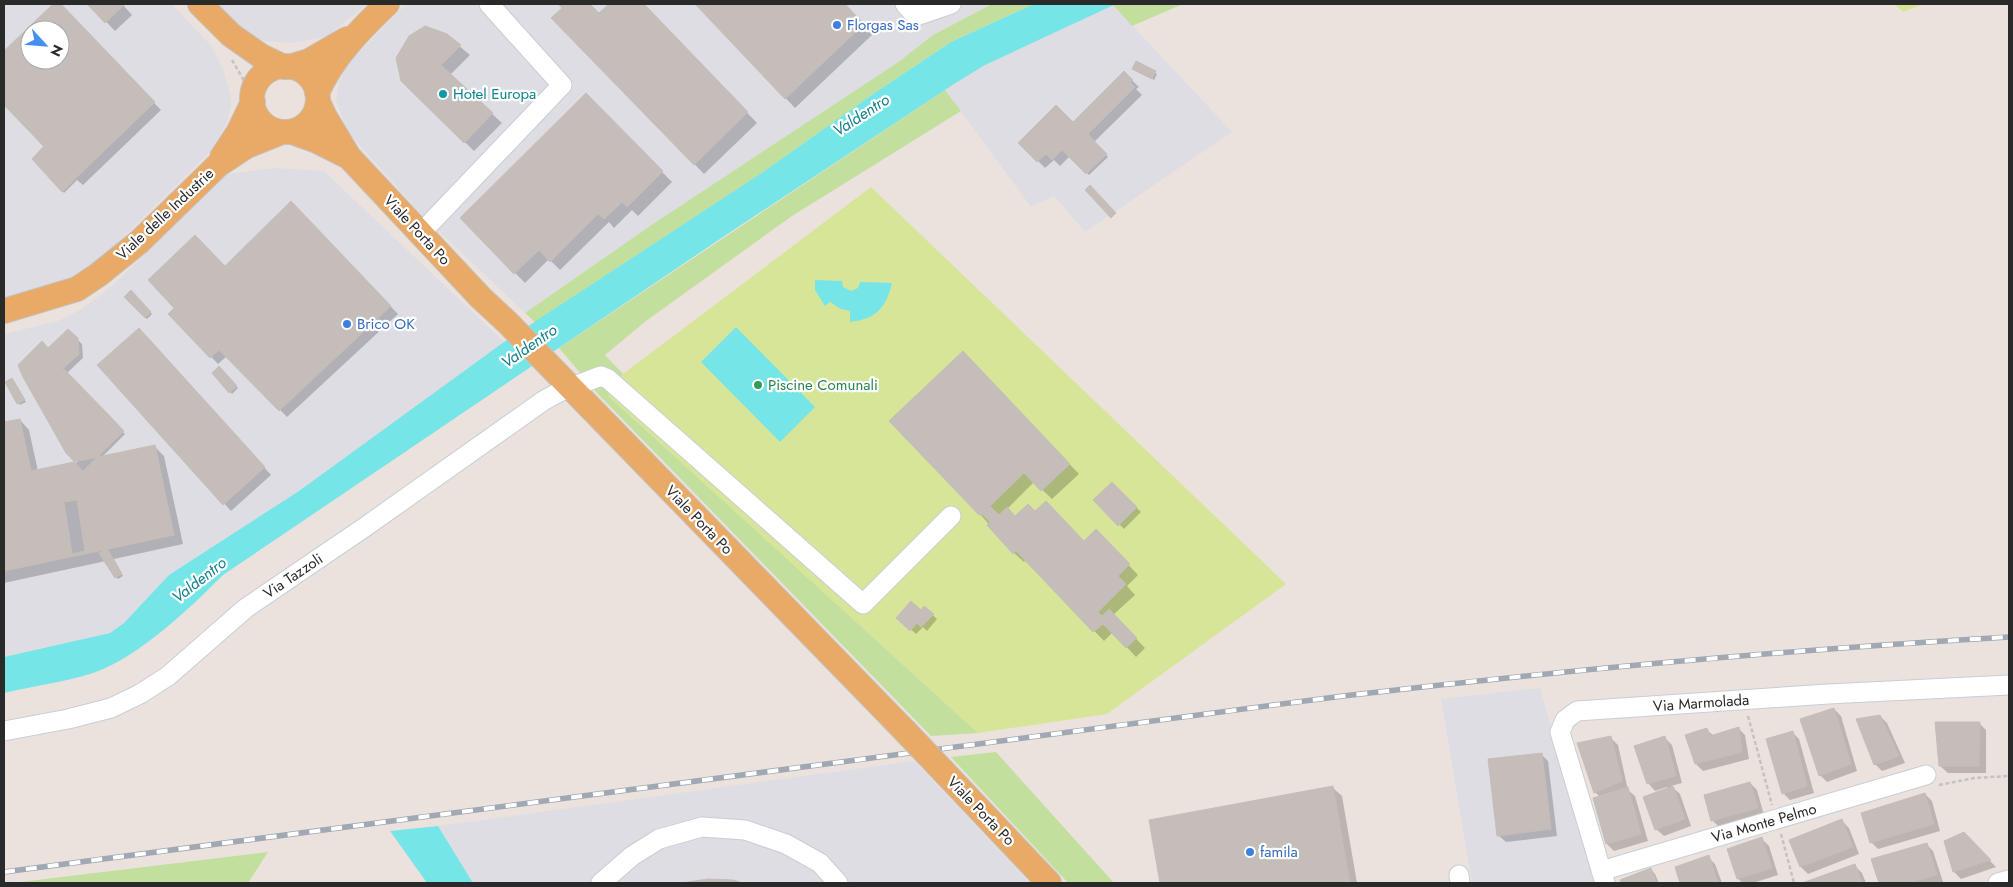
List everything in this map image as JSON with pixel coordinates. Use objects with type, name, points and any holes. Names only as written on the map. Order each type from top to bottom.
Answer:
[{"type":"main road","name":"Viale Porta Po","points":[[200,4],[230,35],[261,56],[286,67],[302,71],[309,77],[315,84],[324,117],[349,158],[481,298],[508,323],[905,731],[1049,883]]},
{"type":"main road","points":[[287,132],[307,124],[312,118],[318,98],[332,67],[359,32],[387,4]]},
{"type":"main road","points":[[251,101],[256,85],[267,72],[309,61],[359,32]]},
{"type":"main road","name":"Viale Porta Po","points":[[230,35],[246,67],[251,101],[259,119],[273,130],[317,141],[349,158]]},
{"type":"main road","name":"Viale delle Industrie","points":[[218,165],[239,131],[251,101]]},
{"type":"main road","name":"Viale delle Industrie","points":[[4,311],[77,289],[98,275],[139,242],[218,165],[246,146],[287,132]]},
{"type":"street","points":[[420,234],[562,85],[490,4]]},
{"type":"street","points":[[905,4],[916,16],[951,4]]},
{"type":"street","name":"Via Tazzoli","points":[[4,731],[68,719],[111,708],[140,694],[168,676],[246,608],[365,527],[543,400],[601,376],[608,379],[863,604],[951,516]]},
{"type":"street","name":"Via Marmolada","points":[[1603,877],[1560,732],[1565,720],[1577,711],[2009,685]]},
{"type":"street","name":"Via Monte Pelmo","points":[[1603,877],[1776,820],[1926,775]]},
{"type":"street","points":[[601,883],[632,856],[658,839],[702,827],[745,830],[786,844],[820,863],[838,883]]},
{"type":"street","points":[[1998,883],[2009,880]]},
{"type":"path","points":[[231,59],[243,79],[246,95],[251,101]]},
{"type":"path","points":[[1743,700],[1794,883]]},
{"type":"path","points":[[1926,775],[1934,786],[1974,778],[2009,776]]},
{"type":"shaded area","points":[[4,4],[172,4],[212,47],[224,72],[231,97],[227,122],[210,152],[97,263],[78,279],[4,306]]},
{"type":"shaded area","points":[[209,4],[367,4],[326,37],[291,43],[265,41],[231,28]]},
{"type":"shaded area","points":[[406,4],[992,4],[933,35],[897,63],[653,224],[525,313],[422,215],[347,131],[336,100],[339,82],[349,63]]},
{"type":"shaded area","points":[[1113,5],[1232,132],[1085,232],[1054,196],[1031,207],[945,90],[985,65]]},
{"type":"shaded area","points":[[275,168],[324,171],[504,342],[299,491],[169,575],[124,623],[110,633],[4,657],[4,334],[58,321],[94,300],[115,283],[227,174]]},
{"type":"shaded area","points":[[1540,688],[1595,883],[1472,883],[1441,699]]},
{"type":"shaded area","points":[[914,761],[1030,883],[473,883],[438,826]]},
{"type":"green space","points":[[992,4],[1034,4],[951,42],[873,94],[763,172],[535,322],[525,313],[653,224],[897,63],[933,35]]},
{"type":"green space","points":[[1183,4],[1132,26],[1113,5]]},
{"type":"green space","points":[[1894,4],[1924,4],[1903,12]]},
{"type":"green space","points":[[945,90],[961,111],[792,216],[646,321],[605,355],[623,374],[609,396],[978,733],[931,736],[598,394],[559,348]]},
{"type":"green space","points":[[871,187],[1286,584],[1107,714],[978,733],[608,396],[623,374]]},
{"type":"green space","points":[[996,752],[1114,883],[1068,883],[951,757]]},
{"type":"green space","points":[[268,852],[248,883],[12,883]]},
{"type":"water","name":"Valdentro","points":[[1034,4],[1116,4],[985,65],[954,84],[720,239],[223,575],[179,617],[128,656],[93,673],[4,693],[4,657],[110,633],[124,623],[169,575],[299,491],[504,342],[763,172],[873,94],[951,42]]},
{"type":"water","points":[[815,280],[842,281],[843,287],[851,291],[858,288],[860,282],[892,283],[887,299],[878,311],[867,318],[850,322],[850,311],[841,309],[830,302],[825,306],[815,290]]},
{"type":"water","name":"Piscine Comunali","points":[[736,327],[815,407],[780,442],[701,362]]},
{"type":"water","points":[[438,826],[473,883],[427,883],[390,831]]},
{"type":"building","points":[[53,4],[61,4],[155,102],[75,179],[4,105],[4,51],[20,36],[20,70],[70,70],[70,20],[36,20]]},
{"type":"building","points":[[87,4],[123,4],[124,5],[105,23]]},
{"type":"building","points":[[558,4],[590,4],[599,13],[609,4],[644,4],[748,112],[694,165],[551,18],[562,8]]},
{"type":"building","points":[[695,4],[845,4],[864,24],[785,99]]},
{"type":"building","name":"Hotel Europa","points":[[425,26],[447,34],[461,45],[441,65],[493,113],[464,143],[401,81],[396,58],[409,36]]},
{"type":"building","points":[[1136,61],[1156,71],[1152,79],[1132,69]]},
{"type":"building","points":[[1124,71],[1133,80],[1130,82],[1135,87],[1088,134],[1098,145],[1078,166],[1062,150],[1052,160],[1046,154],[1037,162],[1018,143],[1056,105],[1073,122]]},
{"type":"building","points":[[586,93],[663,171],[627,207],[622,202],[604,219],[598,214],[550,262],[539,250],[514,274],[460,218]]},
{"type":"building","points":[[1098,145],[1107,154],[1086,174],[1078,166]]},
{"type":"building","points":[[43,147],[75,179],[62,192],[32,159]]},
{"type":"building","points":[[1090,185],[1116,213],[1111,218],[1085,190]]},
{"type":"building","points":[[291,201],[391,306],[279,411],[219,350],[210,358],[168,314],[174,308],[148,280],[195,235],[225,266]]},
{"type":"building","points":[[131,290],[151,312],[145,318],[124,297]]},
{"type":"building","points":[[139,328],[265,467],[223,505],[97,365]]},
{"type":"building","points":[[68,329],[78,338],[79,354],[55,376],[46,362],[53,355],[48,348]]},
{"type":"building","points":[[42,341],[48,348],[23,377],[18,365]]},
{"type":"building","points":[[48,348],[53,355],[46,362],[55,376],[64,369],[106,412],[66,453],[23,377]]},
{"type":"building","points":[[963,351],[1070,464],[1041,491],[1024,473],[979,515],[889,421]]},
{"type":"building","points":[[219,366],[237,386],[229,393],[212,373]]},
{"type":"building","points":[[12,378],[25,400],[17,404],[5,382]]},
{"type":"building","points":[[106,412],[124,431],[83,471],[66,453]]},
{"type":"building","points":[[20,419],[31,471],[155,445],[174,535],[4,571],[4,422]]},
{"type":"building","points":[[1112,482],[1137,507],[1118,526],[1093,500]]},
{"type":"building","points":[[77,500],[85,551],[72,554],[64,502]]},
{"type":"building","points":[[1046,501],[1084,541],[1096,529],[1130,564],[1118,576],[1126,584],[1098,612],[1102,616],[1109,609],[1137,638],[1126,648],[1103,624],[1093,632],[1016,551],[1013,554],[987,525],[990,522],[982,514],[990,506],[999,515],[1007,507],[1015,516],[1028,504],[1035,511]]},
{"type":"building","points":[[107,548],[122,574],[115,578],[99,553]]},
{"type":"building","points":[[911,601],[921,610],[924,606],[934,614],[921,627],[917,623],[910,631],[896,618]]},
{"type":"building","points":[[1834,708],[1851,764],[1819,776],[1800,719]]},
{"type":"building","points":[[1880,715],[1899,756],[1874,765],[1856,719]]},
{"type":"building","points":[[1935,722],[1980,722],[1979,766],[1939,766]]},
{"type":"building","points":[[1739,727],[1742,752],[1695,764],[1685,735],[1707,728],[1710,736]]},
{"type":"building","points":[[1793,731],[1807,786],[1782,794],[1766,739]]},
{"type":"building","points":[[1611,736],[1622,781],[1594,793],[1577,743]]},
{"type":"building","points":[[1665,736],[1676,776],[1647,784],[1634,746]]},
{"type":"building","points":[[1542,753],[1551,829],[1497,836],[1488,759]]},
{"type":"building","points":[[1750,782],[1758,808],[1711,821],[1704,795]]},
{"type":"building","name":"famila","points":[[1333,786],[1350,883],[1160,883],[1149,820]]},
{"type":"building","points":[[1673,786],[1685,819],[1655,830],[1643,797]]},
{"type":"building","points":[[1628,787],[1641,834],[1606,844],[1593,798]]},
{"type":"building","points":[[1925,793],[1934,824],[1870,843],[1861,813]]},
{"type":"building","points":[[1842,819],[1853,847],[1800,867],[1789,840]]},
{"type":"building","points":[[1964,832],[1991,860],[1953,872],[1944,841]]},
{"type":"building","points":[[1762,837],[1772,868],[1737,879],[1727,849]]},
{"type":"building","points":[[1927,843],[1937,875],[1909,883],[1879,883],[1871,859]]},
{"type":"building","points":[[1709,855],[1718,883],[1680,883],[1675,867]]},
{"type":"building","points":[[1855,864],[1862,883],[1802,883]]},
{"type":"building","points":[[1651,868],[1657,883],[1621,883],[1620,880]]},
{"type":"building","points":[[708,879],[733,880],[743,883],[681,883]]},
{"type":"railway","points":[[4,872],[1343,696],[1676,662],[1842,648],[2009,637]]},
{"type":"place","name":"Florgas Sas","points":[[837,25]]},
{"type":"place","name":"Hotel Europa","points":[[443,94]]},
{"type":"place","name":"Brico OK","points":[[347,324]]},
{"type":"place","name":"Piscine Comunali","points":[[758,385]]},
{"type":"place","name":"famila","points":[[1250,852]]}]
